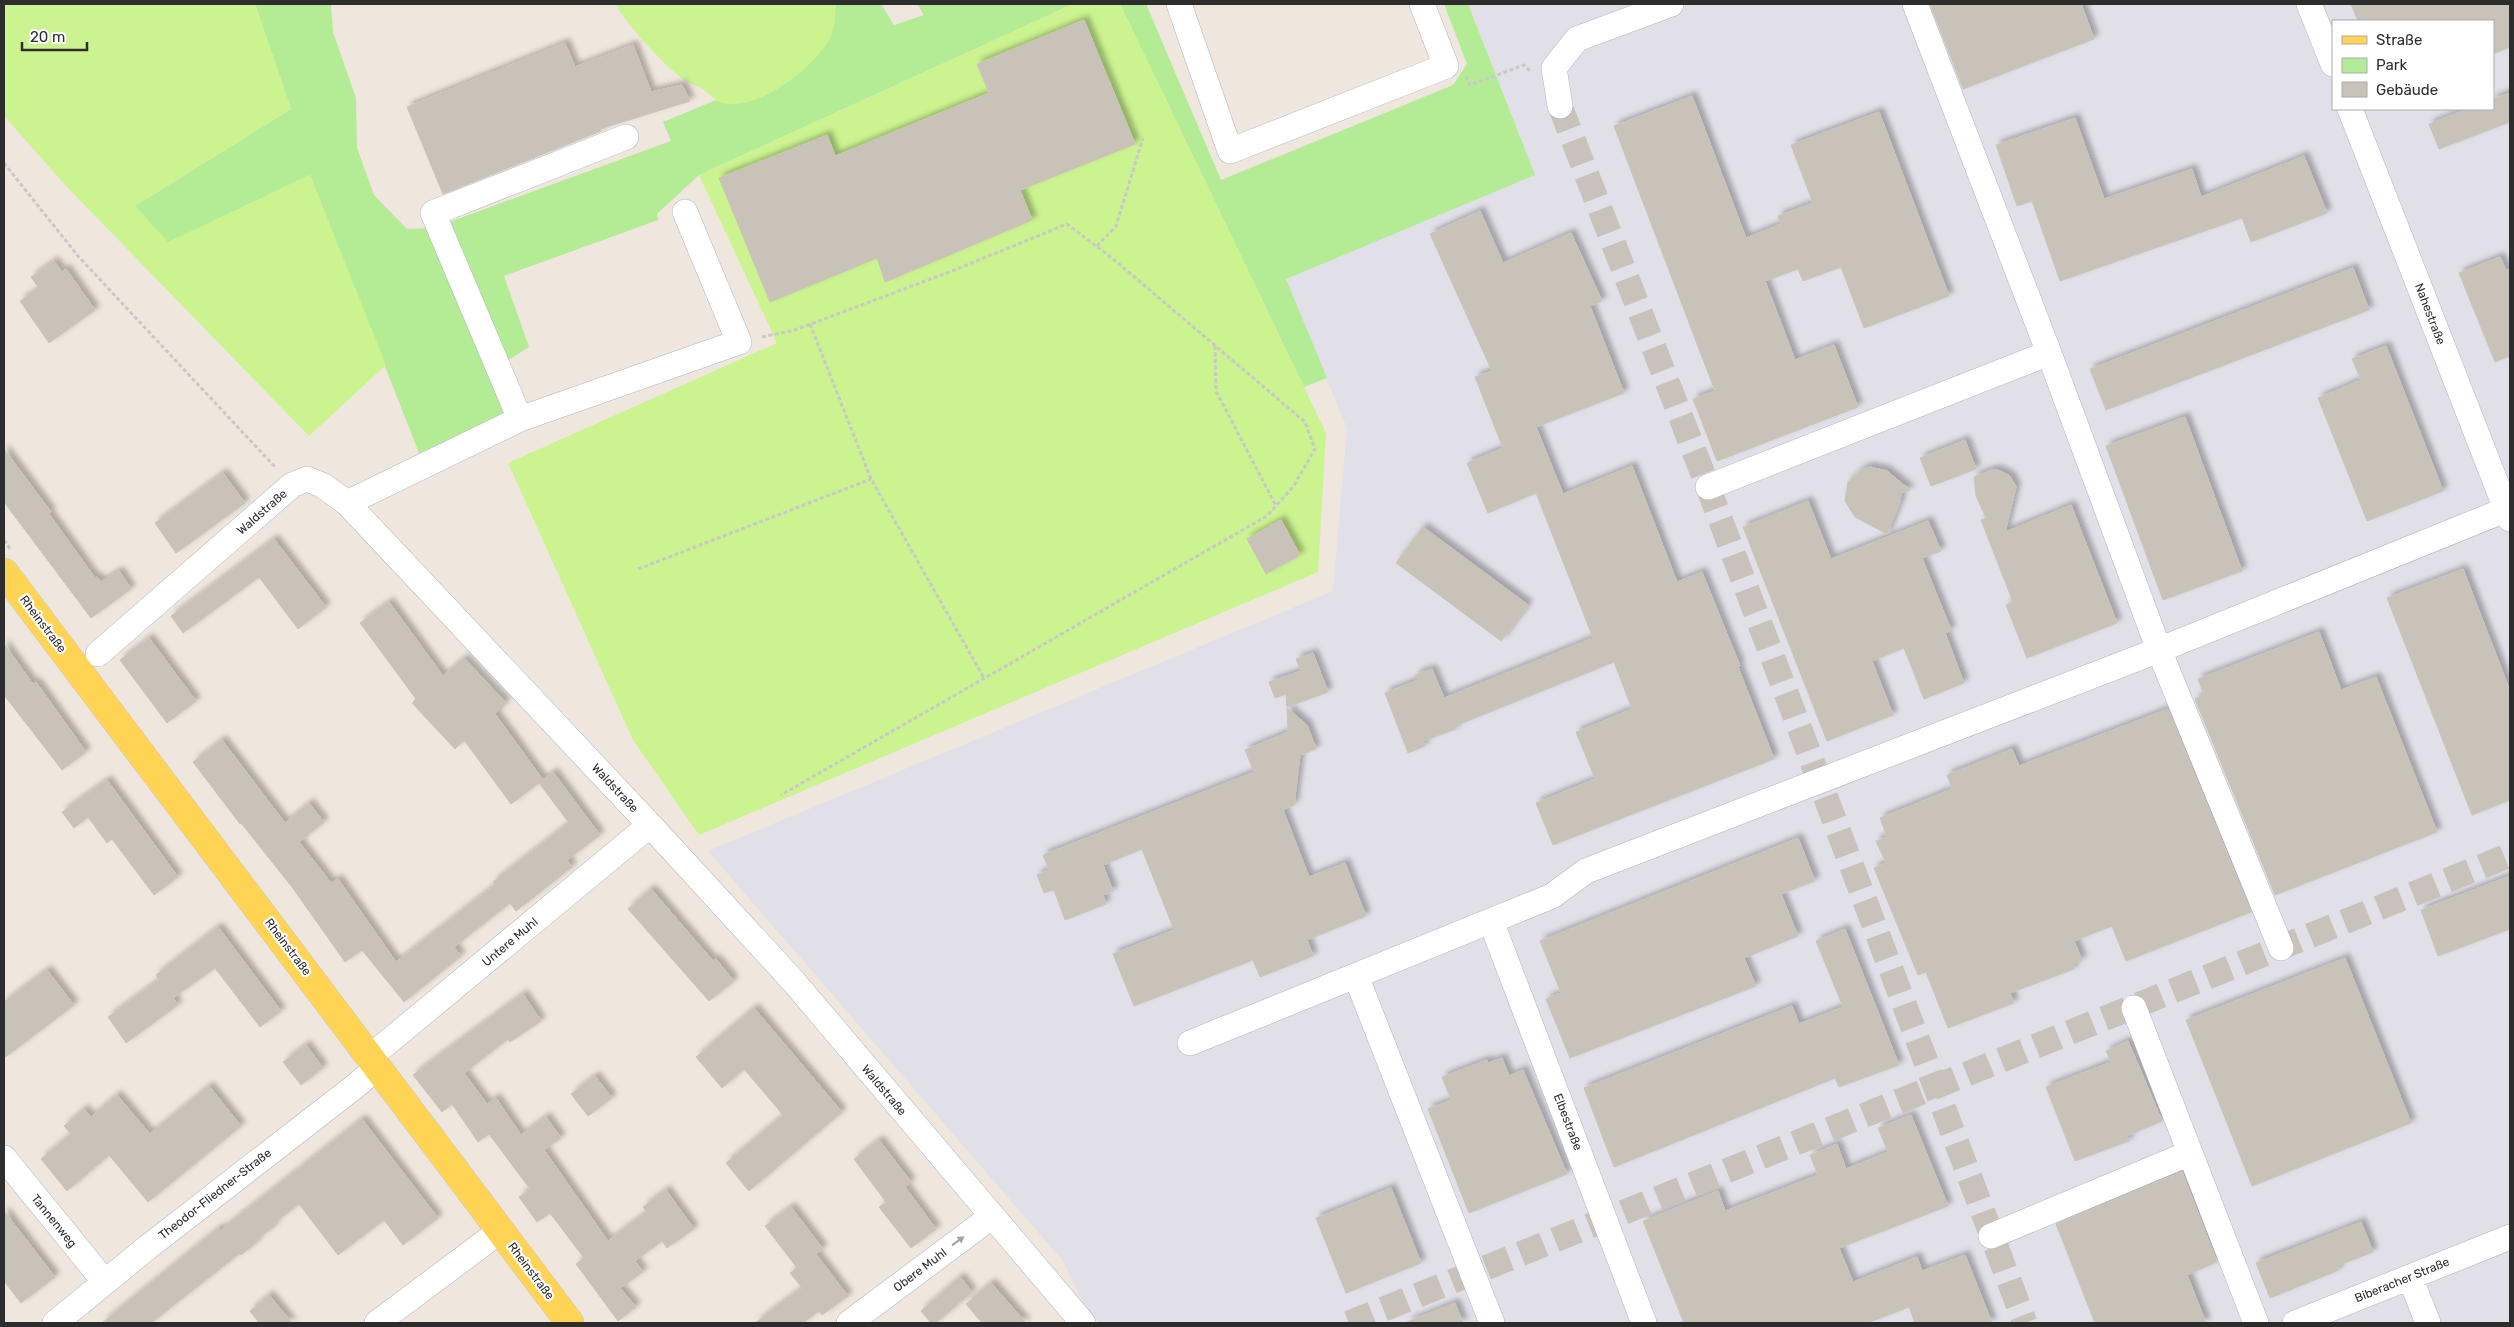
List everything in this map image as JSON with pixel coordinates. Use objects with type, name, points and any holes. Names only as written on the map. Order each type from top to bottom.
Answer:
[{"type":"main road","name":"Rheinstraße","points":[[4,572],[570,1323]]},
{"type":"street","points":[[1179,4],[1230,151],[1446,66],[1422,4]]},
{"type":"street","points":[[1560,106],[1554,68],[1576,40],[1671,4]]},
{"type":"street","points":[[1915,4],[2049,353],[2159,650],[2281,948]]},
{"type":"street","points":[[2309,4],[2332,62]]},
{"type":"street","name":"Nahestraße","points":[[2350,110],[2509,512]]},
{"type":"street","points":[[520,419],[433,213],[626,137]]},
{"type":"street","points":[[347,503],[520,419],[739,342],[686,212]]},
{"type":"street","points":[[1708,487],[2049,353]]},
{"type":"street","name":"Waldstraße","points":[[98,654],[299,482],[322,485],[347,503],[650,825],[794,982],[991,1217],[1083,1323]]},
{"type":"street","points":[[1190,1043],[1552,896],[1586,871],[2159,650],[2509,512]]},
{"type":"street","name":"Untere Muhl","points":[[373,1062],[650,825]]},
{"type":"street","name":"Elbestraße","points":[[1491,921],[1644,1323]]},
{"type":"street","points":[[1356,976],[1492,1323]]},
{"type":"street","points":[[2134,1008],[2256,1323]]},
{"type":"street","name":"Theodor-Fliedner-Straße","points":[[55,1323],[358,1084],[373,1062]]},
{"type":"street","points":[[1990,1236],[2190,1153]]},
{"type":"street","name":"Tannenweg","points":[[4,1158],[105,1282]]},
{"type":"street","name":"Obere Muhl","points":[[849,1323],[991,1217]]},
{"type":"street","points":[[377,1323],[500,1231]]},
{"type":"street","name":"Biberacher Straße","points":[[2295,1323],[2510,1237]]},
{"type":"street","points":[[2410,1277],[2428,1323]]},
{"type":"path","points":[[1446,66],[1459,61],[1470,85],[1524,65],[1536,78]]},
{"type":"path","points":[[1096,246],[1116,226],[1143,138]]},
{"type":"path","points":[[4,163],[78,256],[299,482]]},
{"type":"path","points":[[739,342],[794,330],[952,271],[1067,224],[1096,246],[1305,422],[1315,449],[1293,487],[1267,516],[781,795]]},
{"type":"path","points":[[810,324],[871,480],[984,678]]},
{"type":"path","points":[[1215,346],[1216,391],[1276,506]]},
{"type":"path","points":[[638,569],[871,480]]},
{"type":"shaded area","points":[[1468,4],[2510,4],[2510,1323],[1100,1323],[1087,1311],[1063,1261],[708,851],[1333,591],[1347,428],[1285,279],[1534,175]]},
{"type":"green space","points":[[4,4],[255,4],[291,109],[135,206],[168,242],[310,175],[386,365],[309,436],[66,186],[4,116]]},
{"type":"green space","points":[[255,4],[331,4],[333,32],[356,98],[357,148],[374,195],[407,229],[433,228],[671,141],[663,122],[716,100],[725,103],[836,4],[881,4],[894,25],[924,15],[917,4],[1073,4],[699,175],[657,214],[658,220],[504,276],[529,347],[507,361],[524,409],[419,453],[310,175],[168,243],[135,206],[291,109]]},
{"type":"green space","points":[[615,4],[836,4],[836,6],[831,36],[824,48],[800,73],[769,94],[753,101],[737,104],[720,102],[701,88],[687,82],[668,67],[629,24]]},
{"type":"green space","points":[[1073,4],[1120,4],[1326,433],[1318,572],[699,835],[633,740],[508,463],[777,343],[699,175]]},
{"type":"green space","points":[[1120,4],[1146,4],[1221,180],[1453,85],[1467,64],[1444,4],[1468,4],[1535,175],[1286,279],[1327,378],[1304,387]]},
{"type":"building","points":[[1930,4],[2081,4],[2094,39],[1963,89]]},
{"type":"building","points":[[2351,4],[2510,4],[2510,47],[2494,54],[2494,20],[2358,20]]},
{"type":"building","points":[[1084,20],[1135,144],[1020,190],[1032,220],[885,282],[877,258],[770,302],[719,178],[827,135],[835,156],[989,93],[977,64]]},
{"type":"building","points":[[565,43],[575,67],[633,45],[651,92],[682,85],[690,101],[600,129],[601,131],[443,194],[407,107]]},
{"type":"building","points":[[2510,93],[2510,122],[2439,149],[2429,124],[2465,110],[2494,110],[2494,99]]},
{"type":"building","points":[[1692,96],[1746,238],[1781,224],[1778,216],[1813,203],[1791,145],[1879,112],[1949,296],[1864,328],[1841,267],[1803,281],[1798,269],[1765,281],[1795,360],[1834,345],[1858,407],[1717,461],[1693,399],[1715,391],[1614,126]]},
{"type":"building","points":[[2075,118],[2104,199],[2192,169],[2201,197],[2304,156],[2327,213],[2251,242],[2242,218],[2060,281],[2032,201],[2017,206],[1996,145]]},
{"type":"building","points":[[1480,211],[1503,263],[1571,233],[1602,301],[1590,306],[1624,393],[1536,427],[1563,494],[1632,466],[1677,582],[1702,572],[1740,666],[1738,667],[1774,759],[1553,845],[1536,803],[1595,779],[1576,732],[1632,709],[1614,662],[1455,726],[1456,729],[1423,741],[1425,746],[1408,753],[1385,693],[1418,680],[1415,675],[1432,669],[1444,698],[1593,638],[1536,493],[1488,513],[1467,463],[1503,448],[1475,377],[1492,371],[1430,234]]},
{"type":"building","points":[[2500,257],[2506,270],[2510,269],[2510,356],[2495,362],[2459,273]]},
{"type":"building","points":[[54,261],[62,272],[66,269],[95,310],[49,343],[20,301],[39,288],[31,277]]},
{"type":"building","points":[[2353,268],[2369,310],[2106,410],[2090,369]]},
{"type":"building","points":[[2386,346],[2443,491],[2367,521],[2318,398],[2361,380],[2352,359]]},
{"type":"building","points":[[2185,417],[2242,571],[2163,600],[2106,446]]},
{"type":"building","points":[[1965,440],[1976,469],[1931,486],[1920,458]]},
{"type":"building","points":[[4,449],[51,512],[49,514],[95,578],[97,577],[101,582],[119,571],[131,589],[91,618],[4,502]]},
{"type":"building","points":[[1870,467],[1887,471],[1910,490],[1901,493],[1900,502],[1887,534],[1855,517],[1845,501],[1848,482],[1861,470]]},
{"type":"building","points":[[1992,470],[1998,470],[2010,476],[2016,487],[2005,532],[2071,505],[2117,623],[2027,658],[2006,605],[2013,602],[1981,520],[1986,518],[1976,496],[1974,477]]},
{"type":"building","points":[[223,473],[245,503],[176,553],[155,523]]},
{"type":"building","points":[[1808,501],[1831,559],[1928,521],[1941,551],[1922,558],[1951,630],[1945,633],[1964,683],[1924,699],[1904,648],[1872,661],[1893,715],[1827,741],[1743,527]]},
{"type":"building","points":[[1281,520],[1300,555],[1266,574],[1247,539]]},
{"type":"building","points":[[1423,527],[1528,605],[1501,641],[1396,563]]},
{"type":"building","points":[[274,539],[326,607],[298,629],[259,577],[183,633],[171,616]]},
{"type":"building","points":[[2463,569],[2510,691],[2510,800],[2472,815],[2387,598]]},
{"type":"building","points":[[389,602],[443,676],[464,658],[506,703],[495,714],[543,780],[511,804],[464,740],[455,749],[412,703],[416,699],[360,623]]},
{"type":"building","points":[[2319,632],[2341,690],[2376,677],[2437,832],[2275,895],[2195,699],[2204,695],[2198,679]]},
{"type":"building","points":[[149,638],[196,701],[167,723],[120,660]]},
{"type":"building","points":[[4,644],[33,684],[36,682],[86,752],[62,770],[4,695]]},
{"type":"building","points":[[1313,653],[1328,692],[1287,707],[1286,694],[1275,698],[1269,682],[1301,671],[1296,659]]},
{"type":"building","points":[[1287,708],[1307,725],[1316,749],[1300,755],[1294,805],[1283,810],[1309,877],[1345,863],[1366,916],[1307,940],[1313,956],[1260,977],[1253,960],[1134,1006],[1113,954],[1174,930],[1142,849],[1103,865],[1113,891],[1103,895],[1106,904],[1065,920],[1054,890],[1044,893],[1037,875],[1049,870],[1043,855],[1254,772],[1245,750],[1288,732]]},
{"type":"building","points":[[2168,709],[2251,912],[2126,961],[2112,926],[2074,941],[2082,960],[2073,964],[2074,969],[2010,993],[2014,1003],[1948,1028],[1926,972],[1918,975],[1874,868],[1886,863],[1876,841],[1887,837],[1880,818],[1952,789],[1947,775],[2012,749],[2019,766]]},
{"type":"building","points":[[222,740],[285,823],[309,803],[324,822],[299,842],[331,883],[338,879],[396,962],[495,885],[493,882],[569,823],[539,783],[553,772],[600,835],[567,860],[572,867],[516,911],[510,903],[454,947],[461,956],[404,1002],[362,950],[345,962],[292,887],[240,824],[193,762]]},
{"type":"building","points":[[107,780],[178,877],[154,895],[112,839],[107,843],[88,817],[74,828],[62,812]]},
{"type":"building","points":[[1798,838],[1815,881],[1781,894],[1798,936],[1744,958],[1756,986],[1570,1058],[1546,999],[1561,993],[1540,941]]},
{"type":"building","points":[[2510,876],[2510,929],[2438,956],[2421,910]]},
{"type":"building","points":[[651,889],[713,961],[716,959],[734,981],[709,1001],[628,909]]},
{"type":"building","points":[[218,927],[281,1011],[260,1027],[215,968],[173,998],[178,1005],[126,1043],[108,1017],[159,980],[156,975]]},
{"type":"building","points":[[1845,929],[1899,1065],[1839,1087],[1835,1078],[1614,1167],[1584,1088],[1792,1006],[1799,1024],[1843,1007],[1816,941]]},
{"type":"building","points":[[2345,958],[2411,1123],[2252,1186],[2186,1020]]},
{"type":"building","points":[[47,970],[74,1005],[4,1058],[4,1002]]},
{"type":"building","points":[[523,994],[541,1021],[510,1042],[508,1039],[464,1073],[487,1104],[496,1098],[521,1135],[546,1117],[561,1138],[544,1150],[608,1241],[647,1212],[643,1207],[666,1190],[694,1229],[667,1248],[662,1241],[635,1261],[643,1272],[620,1288],[636,1307],[618,1321],[576,1264],[584,1258],[550,1213],[537,1222],[519,1197],[530,1189],[489,1134],[478,1142],[452,1104],[442,1112],[413,1075]]},
{"type":"building","points":[[754,1008],[842,1112],[749,1191],[726,1163],[783,1115],[744,1069],[722,1088],[696,1057]]},
{"type":"building","points":[[2128,1041],[2162,1121],[2127,1136],[2129,1141],[2075,1161],[2046,1087],[2111,1062],[2106,1051]]},
{"type":"building","points":[[306,1045],[323,1068],[301,1085],[283,1062]]},
{"type":"building","points":[[1502,1058],[1509,1076],[1523,1070],[1567,1174],[1469,1213],[1428,1109],[1451,1100],[1442,1077],[1487,1060],[1488,1063]]},
{"type":"building","points":[[595,1076],[612,1098],[588,1116],[571,1094]]},
{"type":"building","points":[[209,1086],[241,1126],[148,1202],[109,1155],[67,1191],[41,1159],[71,1134],[64,1126],[84,1109],[91,1117],[117,1095],[150,1134]]},
{"type":"building","points":[[1911,1115],[1948,1206],[1839,1248],[1853,1282],[1917,1257],[1922,1271],[1965,1255],[1992,1323],[1915,1323],[1909,1307],[1867,1323],[1684,1323],[1643,1221],[1718,1191],[1725,1211],[1818,1175],[1810,1155],[1837,1144],[1846,1169],[1888,1152],[1878,1128]]},
{"type":"building","points":[[362,1119],[438,1218],[403,1245],[384,1220],[338,1255],[299,1204],[273,1224],[275,1226],[256,1240],[258,1241],[241,1255],[240,1253],[151,1323],[102,1323],[219,1228],[221,1230]]},
{"type":"building","points":[[879,1140],[911,1182],[905,1187],[936,1229],[911,1248],[879,1207],[886,1202],[854,1159]]},
{"type":"building","points":[[2182,1172],[2217,1262],[2187,1275],[2206,1323],[2095,1323],[2056,1224]]},
{"type":"building","points":[[1391,1188],[1421,1263],[1346,1293],[1316,1218]]},
{"type":"building","points":[[791,1207],[823,1249],[816,1254],[848,1296],[822,1315],[819,1311],[803,1323],[755,1323],[802,1288],[790,1273],[797,1268],[765,1226]]},
{"type":"building","points":[[4,1211],[55,1277],[21,1303],[4,1281]]},
{"type":"building","points":[[2361,1222],[2373,1252],[2337,1266],[2339,1270],[2270,1298],[2256,1263]]},
{"type":"building","points":[[960,1277],[972,1292],[936,1323],[931,1323],[921,1311]]},
{"type":"building","points":[[991,1283],[1026,1323],[982,1323],[966,1304]]},
{"type":"building","points":[[269,1295],[292,1323],[259,1323],[250,1311]]},
{"type":"building","points":[[1455,1303],[1463,1323],[1407,1322]]},
{"type":"tunnel","points":[[1560,106],[1708,487],[2025,1323]]},
{"type":"tunnel","points":[[1349,1323],[2510,855]]}]
